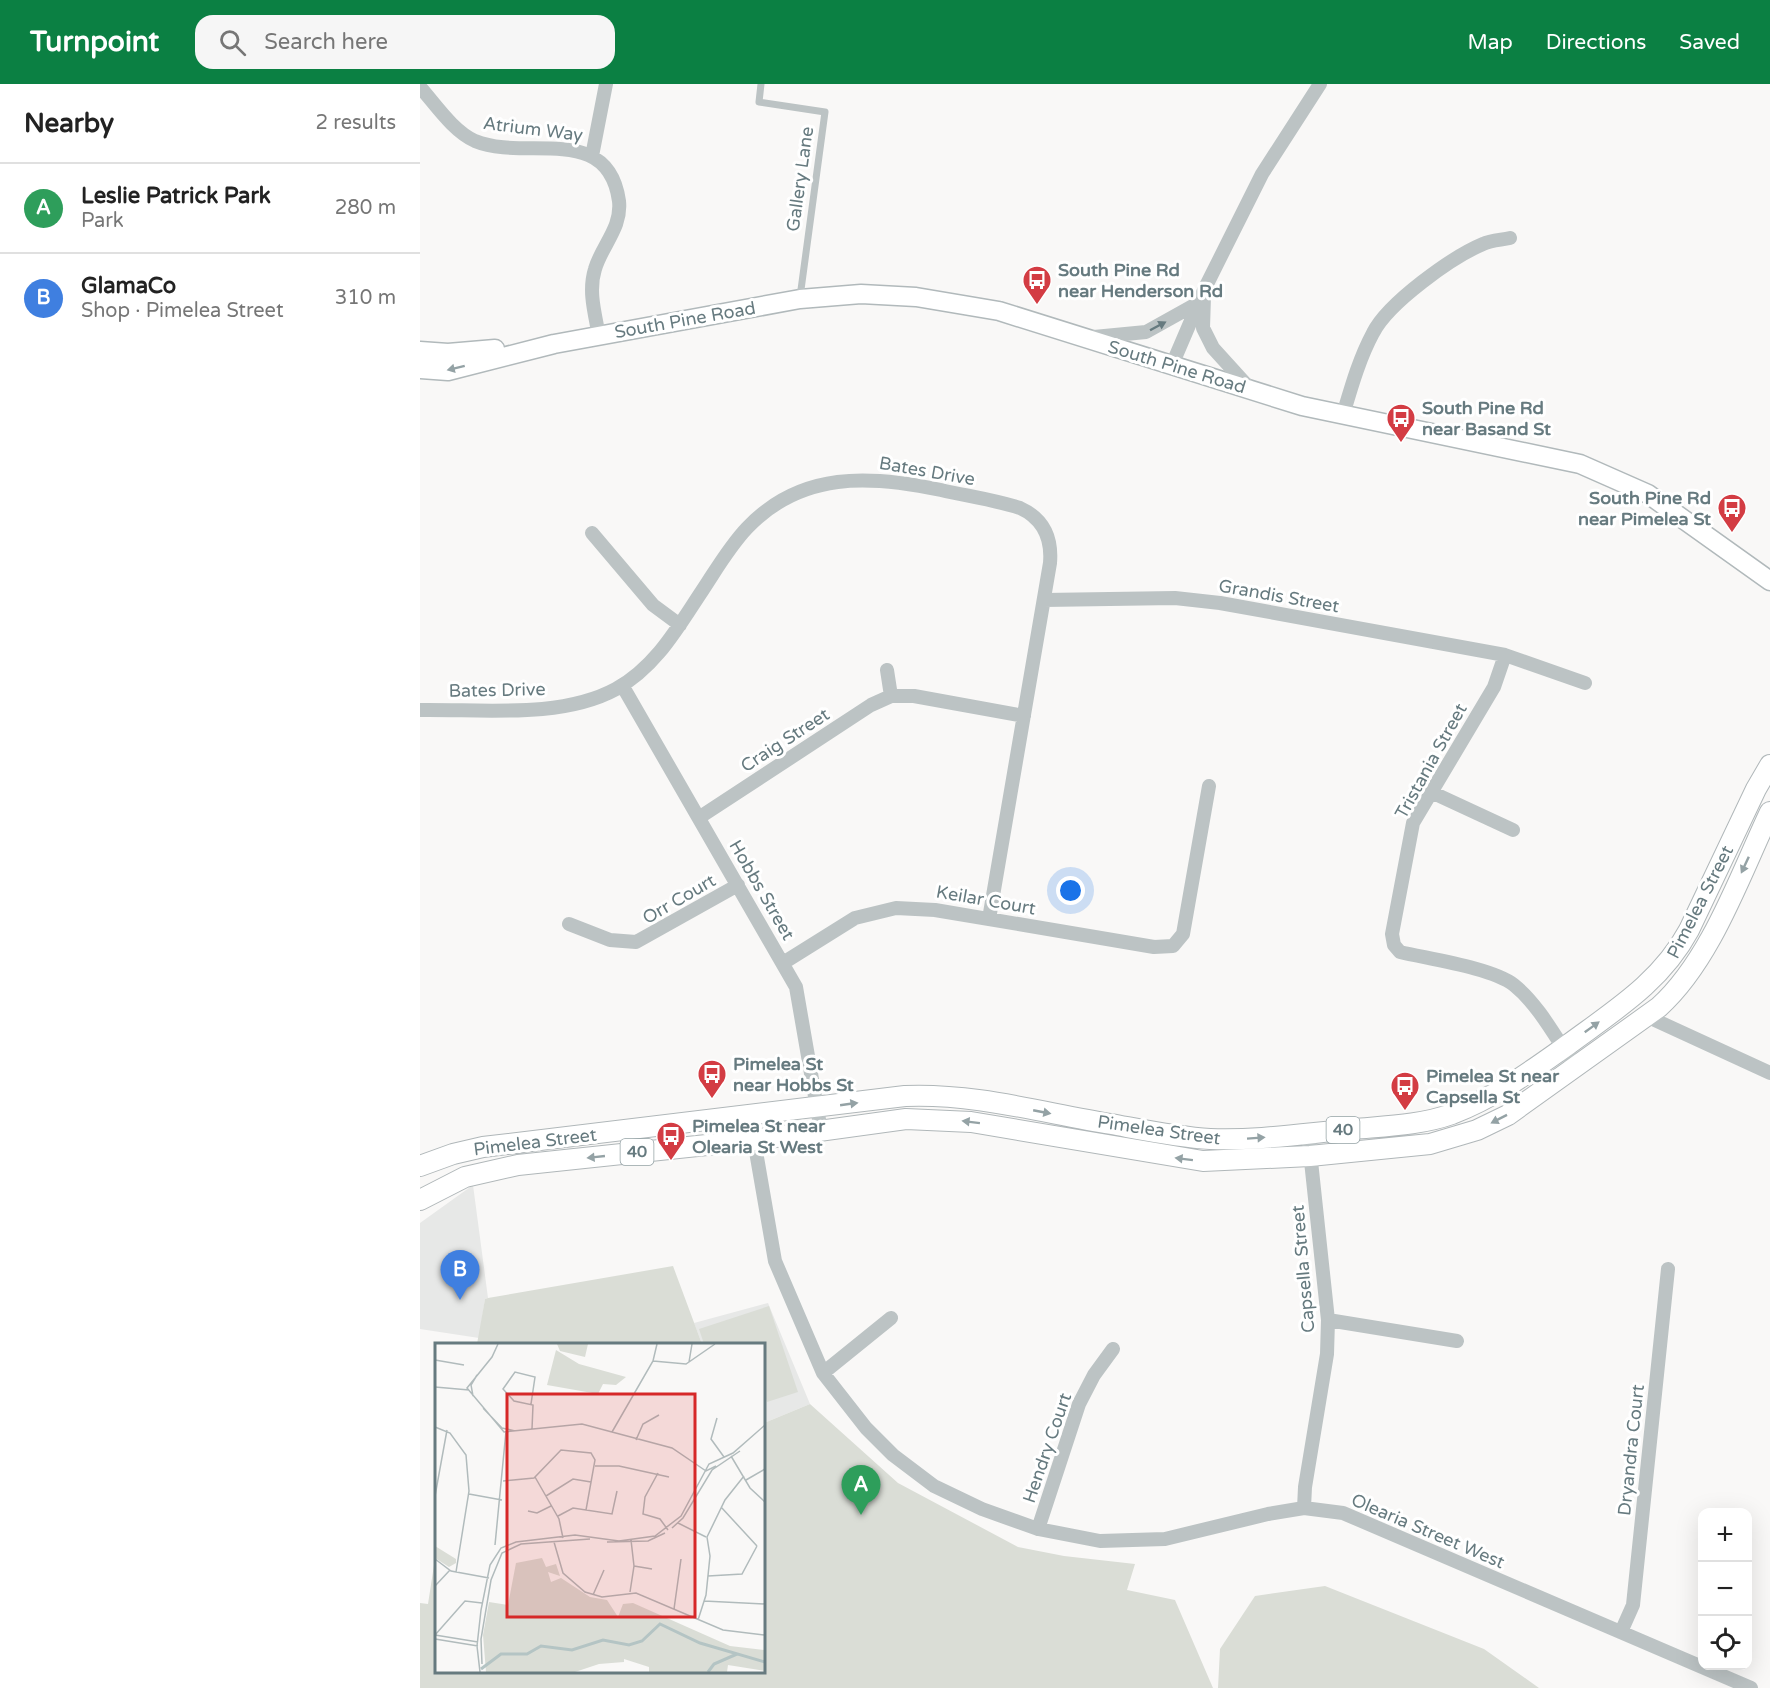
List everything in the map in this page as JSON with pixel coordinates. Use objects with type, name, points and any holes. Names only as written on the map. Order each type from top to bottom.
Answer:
[{"type":"main road","name":"Pimelea Street","points":[[421,1166],[453,1154],[483,1147],[750,1117],[893,1098],[939,1096],[972,1099],[1190,1137],[1238,1139],[1406,1124],[1446,1116],[1492,1096],[1563,1048],[1643,990],[1668,964],[1689,930],[1756,789],[1770,765]]},
{"type":"main road","name":"Pimelea Street","points":[[420,1200],[465,1177],[518,1165],[754,1140],[906,1119],[937,1118],[991,1125],[1181,1159],[1225,1162],[1430,1144],[1477,1130],[1508,1115],[1646,1016],[1676,990],[1695,967],[1770,812]]},
{"type":"street","name":"Atrium Way","points":[[592,156],[606,84]]},
{"type":"street","points":[[1172,365],[1205,288],[1262,174],[1320,84]]},
{"type":"street","name":"Atrium Way","points":[[420,87],[460,132],[477,142],[505,147],[576,151],[592,156],[609,172],[619,206],[614,232],[596,264],[592,278],[592,295],[599,336]]},
{"type":"street","points":[[1343,416],[1356,372],[1373,331],[1397,302],[1461,255],[1485,243],[1510,238]]},
{"type":"street","points":[[1205,288],[1203,328],[1214,348],[1252,390]]},
{"type":"street","name":"South Pine Road","points":[[420,369],[448,370],[554,344],[800,299],[861,294],[956,302],[999,311],[1080,338],[1343,416],[1543,455],[1605,473],[1665,505],[1770,580]]},
{"type":"street","points":[[1080,338],[1146,333],[1198,303]]},
{"type":"street","name":"South Pine Road","points":[[420,351],[448,353],[554,344]]},
{"type":"street","name":"Bates Drive","points":[[420,710],[566,706],[601,696],[622,685],[651,662],[680,625],[731,547],[760,515],[800,492],[837,481],[860,479],[904,482],[1026,511],[1041,524],[1050,541],[1050,563],[989,919]]},
{"type":"street","points":[[592,532],[653,605],[680,625]]},
{"type":"street","name":"Grandis Street","points":[[1044,600],[1175,598],[1220,603],[1505,655],[1585,683]]},
{"type":"street","name":"Tristania Street","points":[[1505,655],[1494,687],[1413,823],[1392,934],[1394,945],[1400,952],[1506,980],[1522,993],[1575,1066]]},
{"type":"street","points":[[887,670],[891,696]]},
{"type":"street","name":"Hobbs Street","points":[[622,685],[783,963],[800,999],[821,1131]]},
{"type":"street","name":"Craig Street","points":[[700,817],[870,705],[891,696],[914,696],[1024,716]]},
{"type":"street","name":"Keilar Court","points":[[783,963],[838,927],[878,910],[925,908],[1154,947],[1176,945],[1184,934],[1209,786]]},
{"type":"street","points":[[1431,792],[1513,830]]},
{"type":"street","name":"Orr Court","points":[[569,924],[610,940],[636,942],[738,885]]},
{"type":"street","points":[[1646,1016],[1770,1073]]},
{"type":"street","name":"Olearia Street West","points":[[750,1117],[775,1261],[823,1373],[866,1428],[893,1455],[934,1486],[982,1509],[1038,1529],[1100,1541],[1165,1539],[1268,1514],[1304,1508],[1343,1513],[1751,1688]]},
{"type":"street","name":"Capsella Street","points":[[1304,1508],[1305,1487],[1327,1354],[1328,1320],[1308,1133]]},
{"type":"street","name":"Dryandra Court","points":[[1621,1632],[1633,1605],[1668,1269]]},
{"type":"street","points":[[823,1373],[891,1318]]},
{"type":"street","points":[[1328,1320],[1457,1341]]},
{"type":"street","name":"Hendry Court","points":[[1038,1529],[1078,1404],[1094,1375],[1113,1349]]},
{"type":"lane","name":"Gallery Lane","points":[[761,84],[759,102],[825,112],[800,299]]},
{"type":"shaded area","points":[[473,1185],[488,1298],[485,1299],[479,1338],[420,1329],[420,1223]]},
{"type":"shaded area","points":[[673,1266],[702,1343],[477,1343],[485,1299]]},
{"type":"shaded area","points":[[768,1303],[810,1404],[765,1423],[765,1343],[702,1343],[694,1323]]},
{"type":"shaded area","points":[[769,1306],[798,1392],[767,1402],[765,1343],[704,1343],[699,1329]]},
{"type":"shaded area","points":[[810,1404],[898,1483],[1018,1547],[1064,1556],[1135,1564],[1127,1590],[1175,1600],[1213,1688],[420,1688],[420,1603],[428,1604],[435,1558],[435,1673],[765,1673],[765,1423]]},
{"type":"shaded area","points":[[1325,1586],[1484,1649],[1539,1688],[1218,1688],[1220,1649],[1255,1596]]},
{"type":"place","name":"South Pine Rd near Henderson Rd","points":[[1037,306]]},
{"type":"place","name":"South Pine Rd near Basand St","points":[[1401,444]]},
{"type":"place","name":"South Pine Rd near Pimelea St","points":[[1732,534]]},
{"type":"place","name":"Pimelea St near Hobbs St","points":[[712,1100]]},
{"type":"place","name":"Pimelea St near Capsella St","points":[[1405,1112]]},
{"type":"place","name":"Pimelea St near Olearia St West","points":[[671,1162]]},
{"type":"place","name":"GlamaCo","points":[[460,1300]]},
{"type":"place","name":"Leslie Patrick Park","points":[[861,1515]]}]
